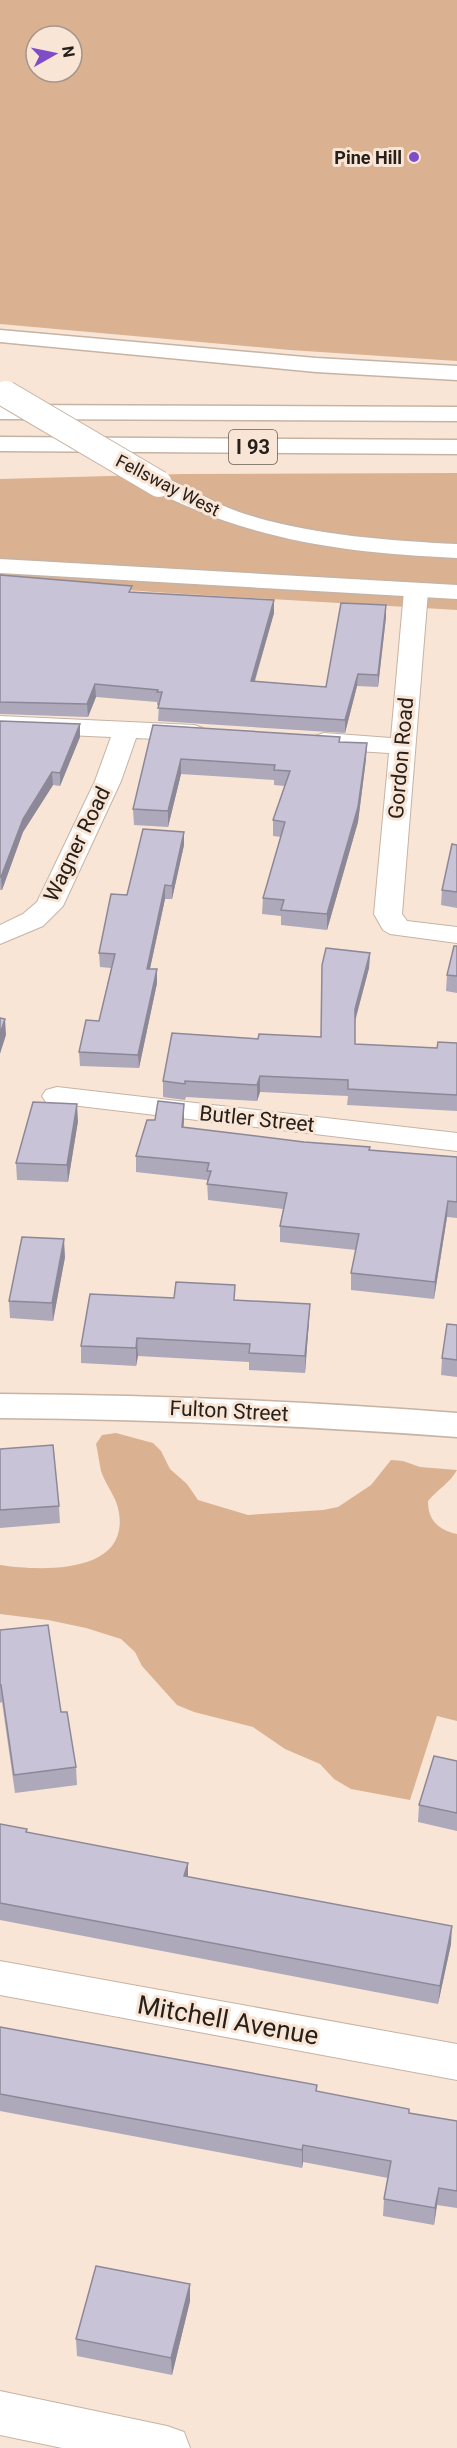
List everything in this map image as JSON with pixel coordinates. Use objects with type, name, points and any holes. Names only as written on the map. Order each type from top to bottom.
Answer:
[{"type":"main road","points":[[0,336],[304,364],[457,373]]},
{"type":"main road","name":"I 93","points":[[1,398],[457,414]]},
{"type":"main road","name":"Fellsway West","points":[[1,398],[185,498],[222,514],[292,534],[354,544],[457,551]]},
{"type":"main road","name":"I 93","points":[[0,444],[457,447]]},
{"type":"main road","points":[[22,466],[169,462],[363,448]]},
{"type":"main road","points":[[0,566],[457,592]]},
{"type":"main road","name":"Fulton Street","points":[[0,1406],[152,1408],[340,1416],[457,1425]]},
{"type":"street","name":"Gordon Road","points":[[416,591],[388,910],[393,924],[410,930],[457,935]]},
{"type":"street","points":[[0,724],[223,735]]},
{"type":"street","name":"Wagner Road","points":[[4,931],[33,920],[49,906],[108,781],[128,729]]},
{"type":"street","points":[[295,739],[402,746]]},
{"type":"street","name":"Butler Street","points":[[57,1096],[457,1142]]},
{"type":"street","name":"Mitchell Avenue","points":[[0,1977],[457,2062]]},
{"type":"street","points":[[0,2413],[166,2448]]},
{"type":"shaded area","points":[[0,0],[457,0],[457,361],[290,350],[0,324]]},
{"type":"shaded area","points":[[457,473],[457,610],[0,581],[0,479],[183,474]]},
{"type":"shaded area","points":[[116,1433],[153,1443],[161,1451],[170,1469],[187,1484],[198,1500],[248,1515],[338,1507],[371,1485],[391,1460],[403,1461],[420,1467],[457,1470],[428,1501],[428,1508],[432,1519],[439,1527],[457,1534],[457,1721],[437,1716],[410,1800],[351,1789],[334,1779],[320,1764],[285,1749],[253,1727],[194,1712],[177,1705],[142,1666],[135,1652],[121,1639],[86,1628],[48,1620],[0,1614],[0,1565],[57,1568],[96,1558],[110,1548],[118,1533],[119,1513],[101,1471],[96,1444],[102,1435]]},
{"type":"building","points":[[0,575],[132,586],[129,592],[274,600],[251,681],[326,687],[341,603],[386,605],[378,675],[358,674],[345,720],[158,708],[162,692],[157,692],[158,690],[95,684],[87,704],[0,702]]},
{"type":"building","points":[[0,721],[80,724],[60,773],[52,772],[23,819],[1,877],[0,877]]},
{"type":"building","points":[[153,725],[340,737],[339,742],[367,743],[358,807],[327,914],[281,910],[284,900],[263,898],[285,822],[273,820],[290,771],[274,770],[275,765],[181,759],[168,811],[133,809]]},
{"type":"building","points":[[143,829],[184,832],[172,886],[165,885],[147,969],[157,969],[138,1055],[79,1052],[86,1020],[99,1021],[115,954],[99,953],[111,894],[127,895]]},
{"type":"building","points":[[452,844],[457,845],[457,892],[442,890]]},
{"type":"building","points":[[454,946],[457,946],[457,976],[447,975]]},
{"type":"building","points":[[326,948],[370,953],[355,1009],[355,1044],[437,1048],[438,1042],[457,1043],[457,1095],[348,1089],[348,1080],[260,1076],[257,1085],[185,1081],[185,1084],[163,1081],[172,1033],[258,1039],[259,1034],[321,1037],[322,965]]},
{"type":"building","points":[[0,1018],[5,1019],[0,1034]]},
{"type":"building","points":[[158,1101],[184,1104],[182,1127],[304,1142],[370,1147],[369,1150],[457,1157],[457,1202],[448,1201],[435,1282],[351,1273],[359,1234],[280,1226],[287,1193],[207,1184],[211,1171],[207,1171],[209,1163],[136,1156],[147,1120],[155,1120]]},
{"type":"building","points":[[33,1102],[77,1104],[67,1165],[16,1163]]},
{"type":"building","points":[[22,1237],[64,1239],[52,1303],[9,1301]]},
{"type":"building","points":[[176,1282],[235,1285],[234,1300],[310,1304],[305,1356],[249,1353],[250,1344],[137,1338],[136,1348],[81,1346],[90,1294],[174,1298]]},
{"type":"building","points":[[447,1324],[457,1325],[457,1360],[442,1358]]},
{"type":"building","points":[[53,1445],[59,1506],[0,1510],[0,1449]]},
{"type":"building","points":[[48,1625],[61,1712],[67,1712],[76,1767],[14,1775],[0,1685],[0,1630]]},
{"type":"building","points":[[434,1756],[457,1761],[457,1813],[419,1805]]},
{"type":"building","points":[[0,1824],[27,1829],[26,1832],[188,1863],[184,1876],[452,1926],[440,1986],[0,1903]]},
{"type":"building","points":[[0,2027],[317,2085],[316,2091],[409,2109],[409,2113],[457,2121],[457,2191],[439,2188],[435,2208],[384,2199],[391,2161],[303,2145],[302,2150],[0,2094]]},
{"type":"building","points":[[96,2266],[190,2284],[171,2358],[76,2339]]},
{"type":"place","name":"Pine Hill","points":[[414,157]]}]
